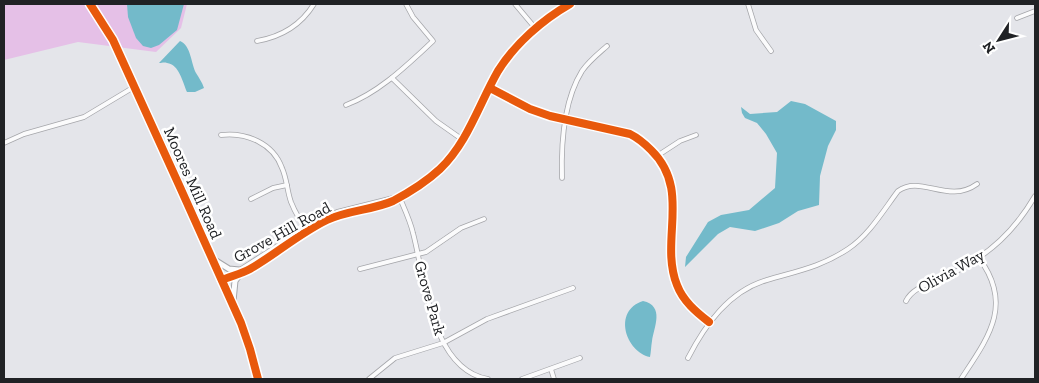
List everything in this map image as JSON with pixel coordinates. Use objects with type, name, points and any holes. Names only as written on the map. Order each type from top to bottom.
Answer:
[{"type":"street","name":"Moores Mill Road","points":[[90,4],[113,40],[213,259],[250,349],[258,379]]},
{"type":"street","points":[[257,40],[267,39],[283,33],[300,21],[314,4]]},
{"type":"street","points":[[346,105],[363,97],[392,78],[433,41],[413,17],[406,4]]},
{"type":"street","points":[[515,4],[536,29]]},
{"type":"street","name":"Grove Hill Road","points":[[222,280],[238,273],[307,230],[335,216],[392,201],[414,189],[441,168],[463,140],[498,71],[508,58],[521,42],[570,4]]},
{"type":"street","points":[[748,4],[756,30],[771,51]]},
{"type":"street","points":[[1017,18],[1035,11]]},
{"type":"street","points":[[562,178],[561,154],[570,100],[575,85],[582,71],[592,58],[608,46]]},
{"type":"street","points":[[392,78],[426,112],[463,140]]},
{"type":"street","points":[[4,143],[24,134],[84,117],[134,87]]},
{"type":"street","points":[[490,88],[530,109],[550,116],[630,134],[639,139],[658,156],[670,182],[674,202],[671,259],[676,284],[687,303],[709,322]]},
{"type":"street","points":[[222,135],[247,136],[267,147],[281,164],[293,206],[307,230]]},
{"type":"street","points":[[658,156],[680,142],[696,135]]},
{"type":"street","points":[[688,358],[709,322],[728,302],[750,287],[765,280],[805,270],[824,262],[850,247],[866,234],[902,188],[917,186],[957,192],[967,190],[978,184]]},
{"type":"street","points":[[251,199],[272,188],[287,185]]},
{"type":"street","name":"Grove Park","points":[[399,196],[413,232],[425,292],[443,344],[452,358],[464,368],[485,379]]},
{"type":"street","name":"Olivia Way","points":[[906,301],[917,289],[979,258],[1011,229],[1035,196]]},
{"type":"street","points":[[360,269],[418,255],[435,247],[461,228],[484,219]]},
{"type":"street","points":[[961,379],[988,336],[995,315],[994,285],[987,269],[979,258]]},
{"type":"street","points":[[213,259],[238,273],[232,304]]},
{"type":"street","points":[[369,379],[395,358],[443,344],[487,319],[574,288]]},
{"type":"street","points":[[522,379],[580,358]]},
{"type":"street","points":[[551,369],[554,379]]},
{"type":"shaded area","points":[[4,4],[187,4],[181,28],[156,52],[78,42],[4,60]]},
{"type":"water","points":[[127,4],[184,4],[177,30],[159,45],[151,48],[143,46],[136,38],[128,17]]},
{"type":"water","points":[[180,41],[184,43],[189,51],[194,69],[204,88],[195,92],[187,92],[175,67],[171,64],[159,63]]},
{"type":"water","points":[[791,101],[805,104],[836,121],[836,130],[828,146],[820,176],[819,205],[798,211],[779,223],[755,231],[730,227],[718,234],[685,267],[686,257],[708,222],[721,215],[749,210],[775,188],[777,153],[757,123],[745,118],[741,107],[750,114],[777,112]]},
{"type":"water","points":[[643,301],[654,307],[656,312],[656,324],[650,357],[634,348],[626,331],[625,322],[628,313],[633,306]]},
{"type":"cycle path","points":[[90,4],[113,40],[241,323],[258,379]]},
{"type":"cycle path","points":[[222,280],[250,269],[327,220],[393,201],[429,178],[450,158],[466,135],[498,71],[512,51],[539,25],[570,4]]},
{"type":"cycle path","points":[[490,88],[530,109],[550,116],[630,134],[651,150],[663,165],[670,182],[673,216],[672,268],[677,285],[686,301],[709,322]]}]
